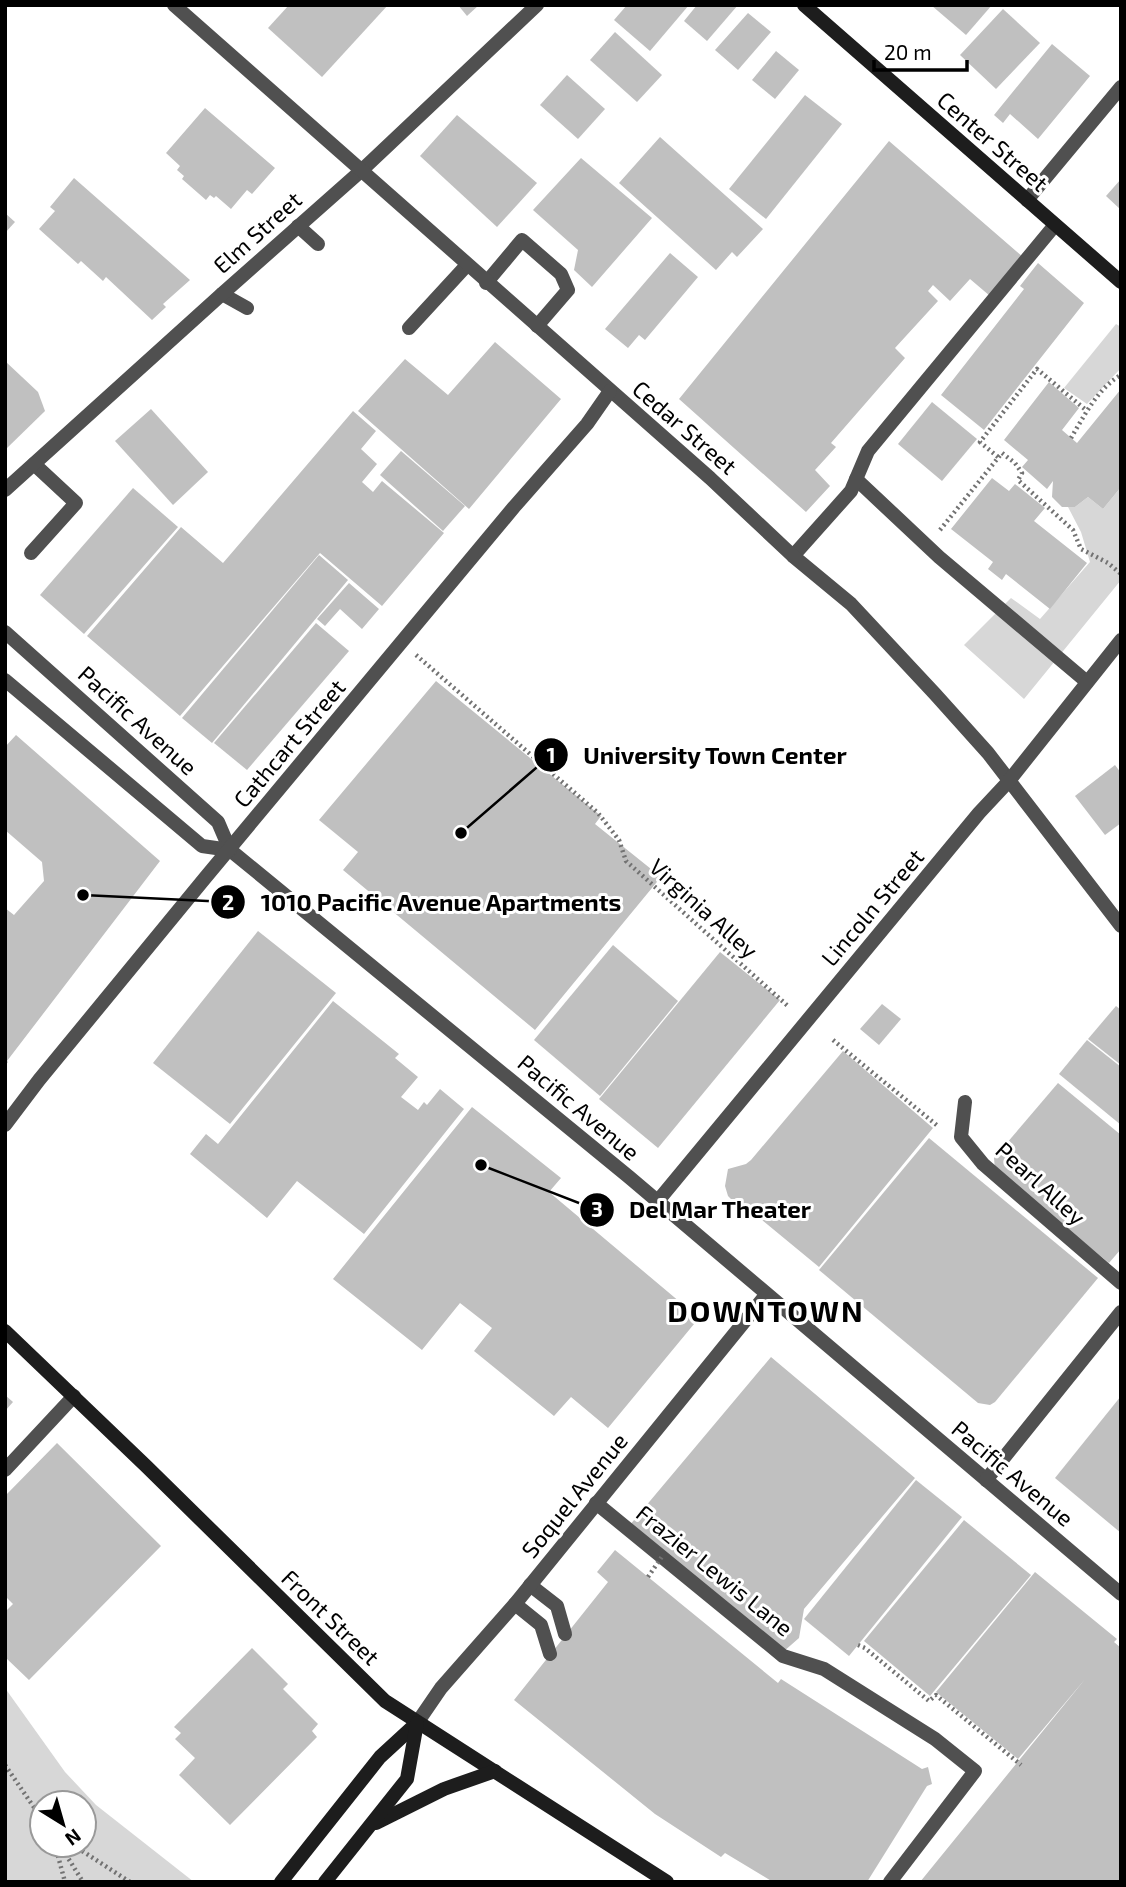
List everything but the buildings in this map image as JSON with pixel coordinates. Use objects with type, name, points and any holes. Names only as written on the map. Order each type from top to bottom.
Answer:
[{"type":"main road","name":"Center Street","points":[[804,5],[1121,282]]},
{"type":"main road","name":"Front Street","points":[[5,1331],[385,1701],[667,1882]]},
{"type":"main road","name":"Soquel Avenue","points":[[325,1882],[407,1779],[417,1723]]},
{"type":"main road","name":"Soquel Avenue","points":[[281,1882],[380,1757],[417,1723]]},
{"type":"main road","points":[[372,1825],[444,1789],[495,1771]]},
{"type":"street","name":"Cedar Street","points":[[174,5],[710,478],[793,556],[851,604],[988,753],[1121,926]]},
{"type":"street","name":"Elm Street","points":[[5,490],[362,170],[537,5]]},
{"type":"street","points":[[1027,200],[1121,87]]},
{"type":"street","points":[[793,556],[852,491],[868,451],[1055,225]]},
{"type":"street","points":[[298,226],[318,244]]},
{"type":"street","points":[[486,283],[522,240],[561,274],[568,290],[537,326]]},
{"type":"street","points":[[409,328],[467,265]]},
{"type":"street","points":[[222,294],[247,308]]},
{"type":"street","name":"Cathcart Street","points":[[5,1125],[39,1080],[514,507],[587,424],[610,391]]},
{"type":"street","points":[[31,553],[76,503],[34,464]]},
{"type":"street","points":[[856,479],[940,557],[1087,682]]},
{"type":"street","name":"Pacific Avenue","points":[[5,632],[218,822],[230,850],[657,1202],[1121,1594]]},
{"type":"street","name":"Lincoln Street","points":[[657,1202],[979,813],[1009,782],[1121,640]]},
{"type":"street","name":"Pacific Avenue","points":[[5,680],[202,846],[230,850]]},
{"type":"street","name":"Pearl Alley","points":[[965,1102],[961,1137],[983,1164],[1121,1283]]},
{"type":"street","name":"Soquel Avenue","points":[[417,1723],[441,1688],[530,1586],[766,1295]]},
{"type":"street","points":[[986,1480],[1121,1312]]},
{"type":"street","points":[[5,1470],[74,1396]]},
{"type":"street","name":"Frazier Lewis Lane","points":[[596,1503],[783,1656],[824,1669],[935,1739],[975,1771],[890,1882]]},
{"type":"street","points":[[530,1586],[556,1606],[565,1634]]},
{"type":"street","points":[[515,1604],[541,1625],[550,1654]]},
{"type":"path","points":[[998,457],[980,442],[1037,369],[1087,411]]},
{"type":"path","points":[[1071,438],[1087,411],[1112,380],[1121,376]]},
{"type":"path","points":[[935,535],[1002,453],[1015,463],[1022,473],[1018,480],[1073,530],[1081,549],[1108,563],[1121,574]]},
{"type":"path","name":"Virginia Alley","points":[[402,643],[598,813],[619,840],[626,861],[781,1001],[807,1021]]},
{"type":"path","points":[[833,1040],[940,1128]]},
{"type":"path","points":[[648,1577],[663,1555]]},
{"type":"path","points":[[858,1645],[929,1701],[936,1695],[1021,1766]]},
{"type":"path","points":[[5,1765],[28,1798]]},
{"type":"path","points":[[60,1859],[65,1882]]},
{"type":"path","points":[[67,1859],[83,1882]]},
{"type":"path","points":[[95,1859],[130,1882]]},
{"type":"shaded area","points":[[1116,324],[1121,327],[1121,368],[1087,404],[1064,388]]},
{"type":"shaded area","points":[[1121,487],[1121,580],[1024,699],[964,645],[1011,598],[1040,619],[1090,562],[1081,532],[1068,507],[1075,507],[1088,497],[1103,509]]},
{"type":"shaded area","points":[[5,1688],[65,1772],[81,1789],[28,1789],[28,1859],[98,1859],[98,1807],[194,1882],[5,1882]]},
{"type":"place","name":"University Town Center","points":[[461,833]]},
{"type":"place","name":"1010 Pacific Avenue Apartments","points":[[83,895]]},
{"type":"place","name":"Del Mar Theater","points":[[481,1165]]},
{"type":"district","name":"DOWNTOWN","points":[[766,1310]]}]
